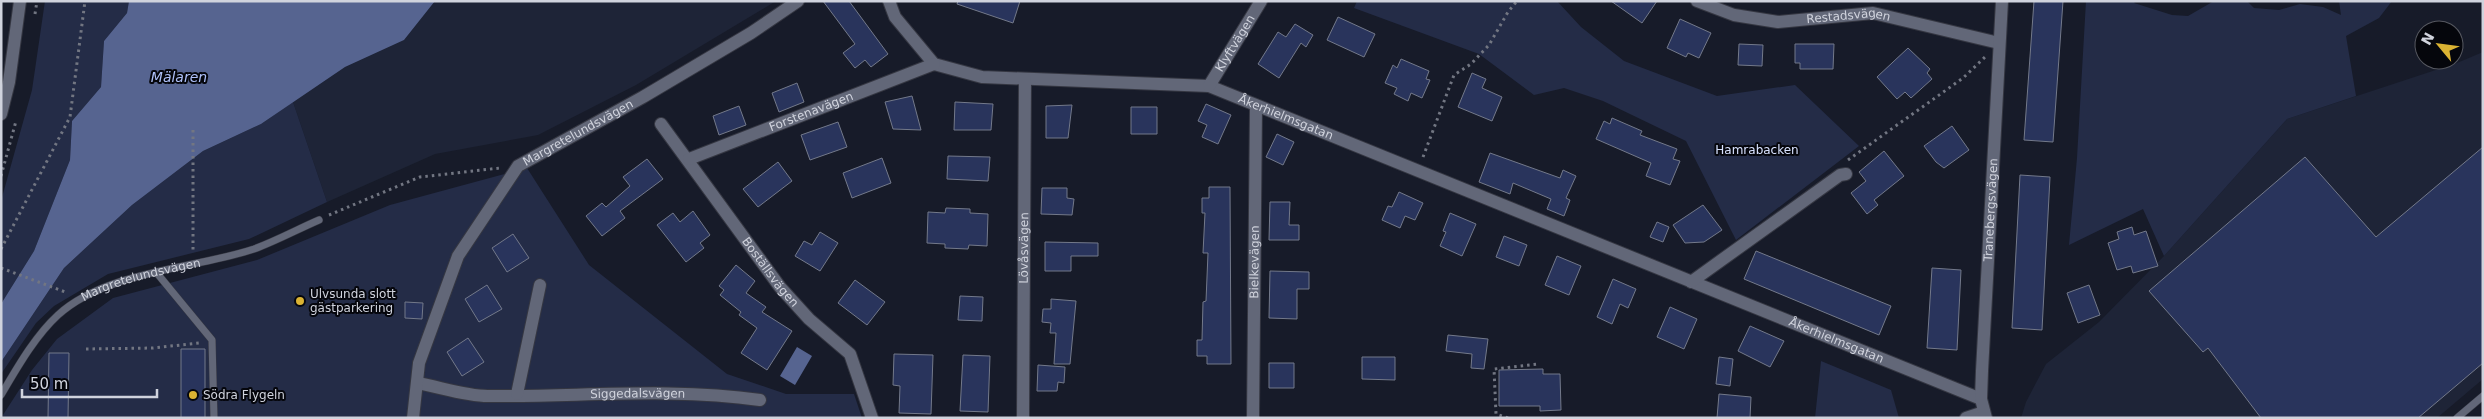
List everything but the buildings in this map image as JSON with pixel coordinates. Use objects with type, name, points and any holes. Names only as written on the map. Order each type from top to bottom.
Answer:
[{"type":"street","points":[[1,114],[9,82],[20,1]]},
{"type":"street","name":"Margretelundsvägen","points":[[413,418],[419,363],[458,256],[518,166],[651,92],[751,33],[798,1]]},
{"type":"street","points":[[889,1],[896,17],[934,64]]},
{"type":"street","name":"Klyftvägen","points":[[1209,86],[1261,1]]},
{"type":"street","name":"Restadsvägen","points":[[1697,1],[1734,15],[1778,22],[1873,13],[1999,43]]},
{"type":"street","name":"Tranebergsvägen","points":[[1985,415],[1981,399],[2002,1]]},
{"type":"street","name":"Åkerhielmsgatan","points":[[934,64],[982,78],[1209,86],[1981,399]]},
{"type":"street","name":"Forstenavägen","points":[[688,159],[934,64]]},
{"type":"street","name":"Lövåsvägen","points":[[1023,418],[1025,79]]},
{"type":"street","name":"Bielkevägen","points":[[1253,418],[1256,106]]},
{"type":"street","name":"Boställsvägen","points":[[661,124],[780,287],[809,318],[850,354],[872,418]]},
{"type":"street","points":[[1692,282],[1840,175],[1845,168]]},
{"type":"street","points":[[517,394],[540,285]]},
{"type":"street","name":"Siggedalsvägen","points":[[417,383],[487,396],[517,394],[729,395],[760,400]]},
{"type":"street","points":[[1966,418],[1985,415]]},
{"type":"lane","name":"Margretelundsvägen","points":[[1,395],[43,332],[58,314],[81,298],[123,281],[254,249],[320,220]]},
{"type":"lane","points":[[156,272],[212,340],[214,418]]},
{"type":"lane","points":[[2456,418],[2483,396]]},
{"type":"path","points":[[1,249],[70,116],[85,1]]},
{"type":"path","points":[[1418,171],[1454,75],[1471,64],[1489,45],[1508,12],[1517,1]]},
{"type":"path","points":[[1845,168],[1963,78],[1999,43]]},
{"type":"path","points":[[193,130],[193,264]]},
{"type":"path","points":[[320,220],[420,177],[518,166]]},
{"type":"path","points":[[2,268],[61,291]]},
{"type":"path","points":[[86,349],[123,350],[185,346],[212,340]]},
{"type":"path","points":[[1508,418],[1496,414],[1494,369],[1538,364]]},
{"type":"shaded area","points":[[435,1],[776,1],[636,85],[538,135],[435,154],[327,202],[293,102],[345,67],[404,40]]},
{"type":"shaded area","points":[[2483,52],[2483,379],[2437,418],[2021,418],[2026,402],[2046,364],[2099,322],[2164,256],[2287,119],[2436,70],[2464,70],[2464,60]]},
{"type":"green space","points":[[45,1],[129,1],[127,13],[104,41],[101,87],[72,121],[70,160],[34,251],[1,304],[1,201],[32,90]]},
{"type":"green space","name":"Hamrabacken","points":[[1357,1],[1557,1],[1581,27],[1624,61],[1717,96],[1795,85],[1859,146],[1736,240],[1686,141],[1603,101],[1564,88],[1534,95],[1479,54],[1354,8]]},
{"type":"green space","points":[[2086,1],[2136,1],[2134,3],[2172,15],[2188,16],[2214,1],[2247,1],[2254,8],[2279,10],[2300,4],[2323,7],[2341,15],[2339,1],[2392,1],[2379,18],[2346,36],[2356,96],[2287,119],[2164,256],[2143,209],[2069,245],[2077,158]]},
{"type":"green space","points":[[293,102],[327,202],[249,239],[108,274],[54,306],[36,323],[1,374],[1,362],[64,268],[132,205],[203,151],[261,124]]},
{"type":"green space","points":[[527,168],[589,265],[727,374],[786,394],[854,394],[862,418],[1,418],[32,370],[57,339],[113,298],[257,260],[390,205]]},
{"type":"green space","points":[[1821,361],[1891,390],[1899,418],[1815,418]]},
{"type":"water","name":"Mälaren","points":[[129,1],[435,1],[404,40],[345,67],[261,124],[203,151],[132,205],[64,268],[1,362],[1,304],[34,251],[70,160],[72,121],[101,87],[104,41],[127,13]]},
{"type":"water","points":[[797,347],[812,356],[795,385],[780,376]]},
{"type":"place","name":"Ulvsunda slott gästparkering","points":[[300,301]]},
{"type":"place","name":"Södra Flygeln","points":[[193,395]]}]
